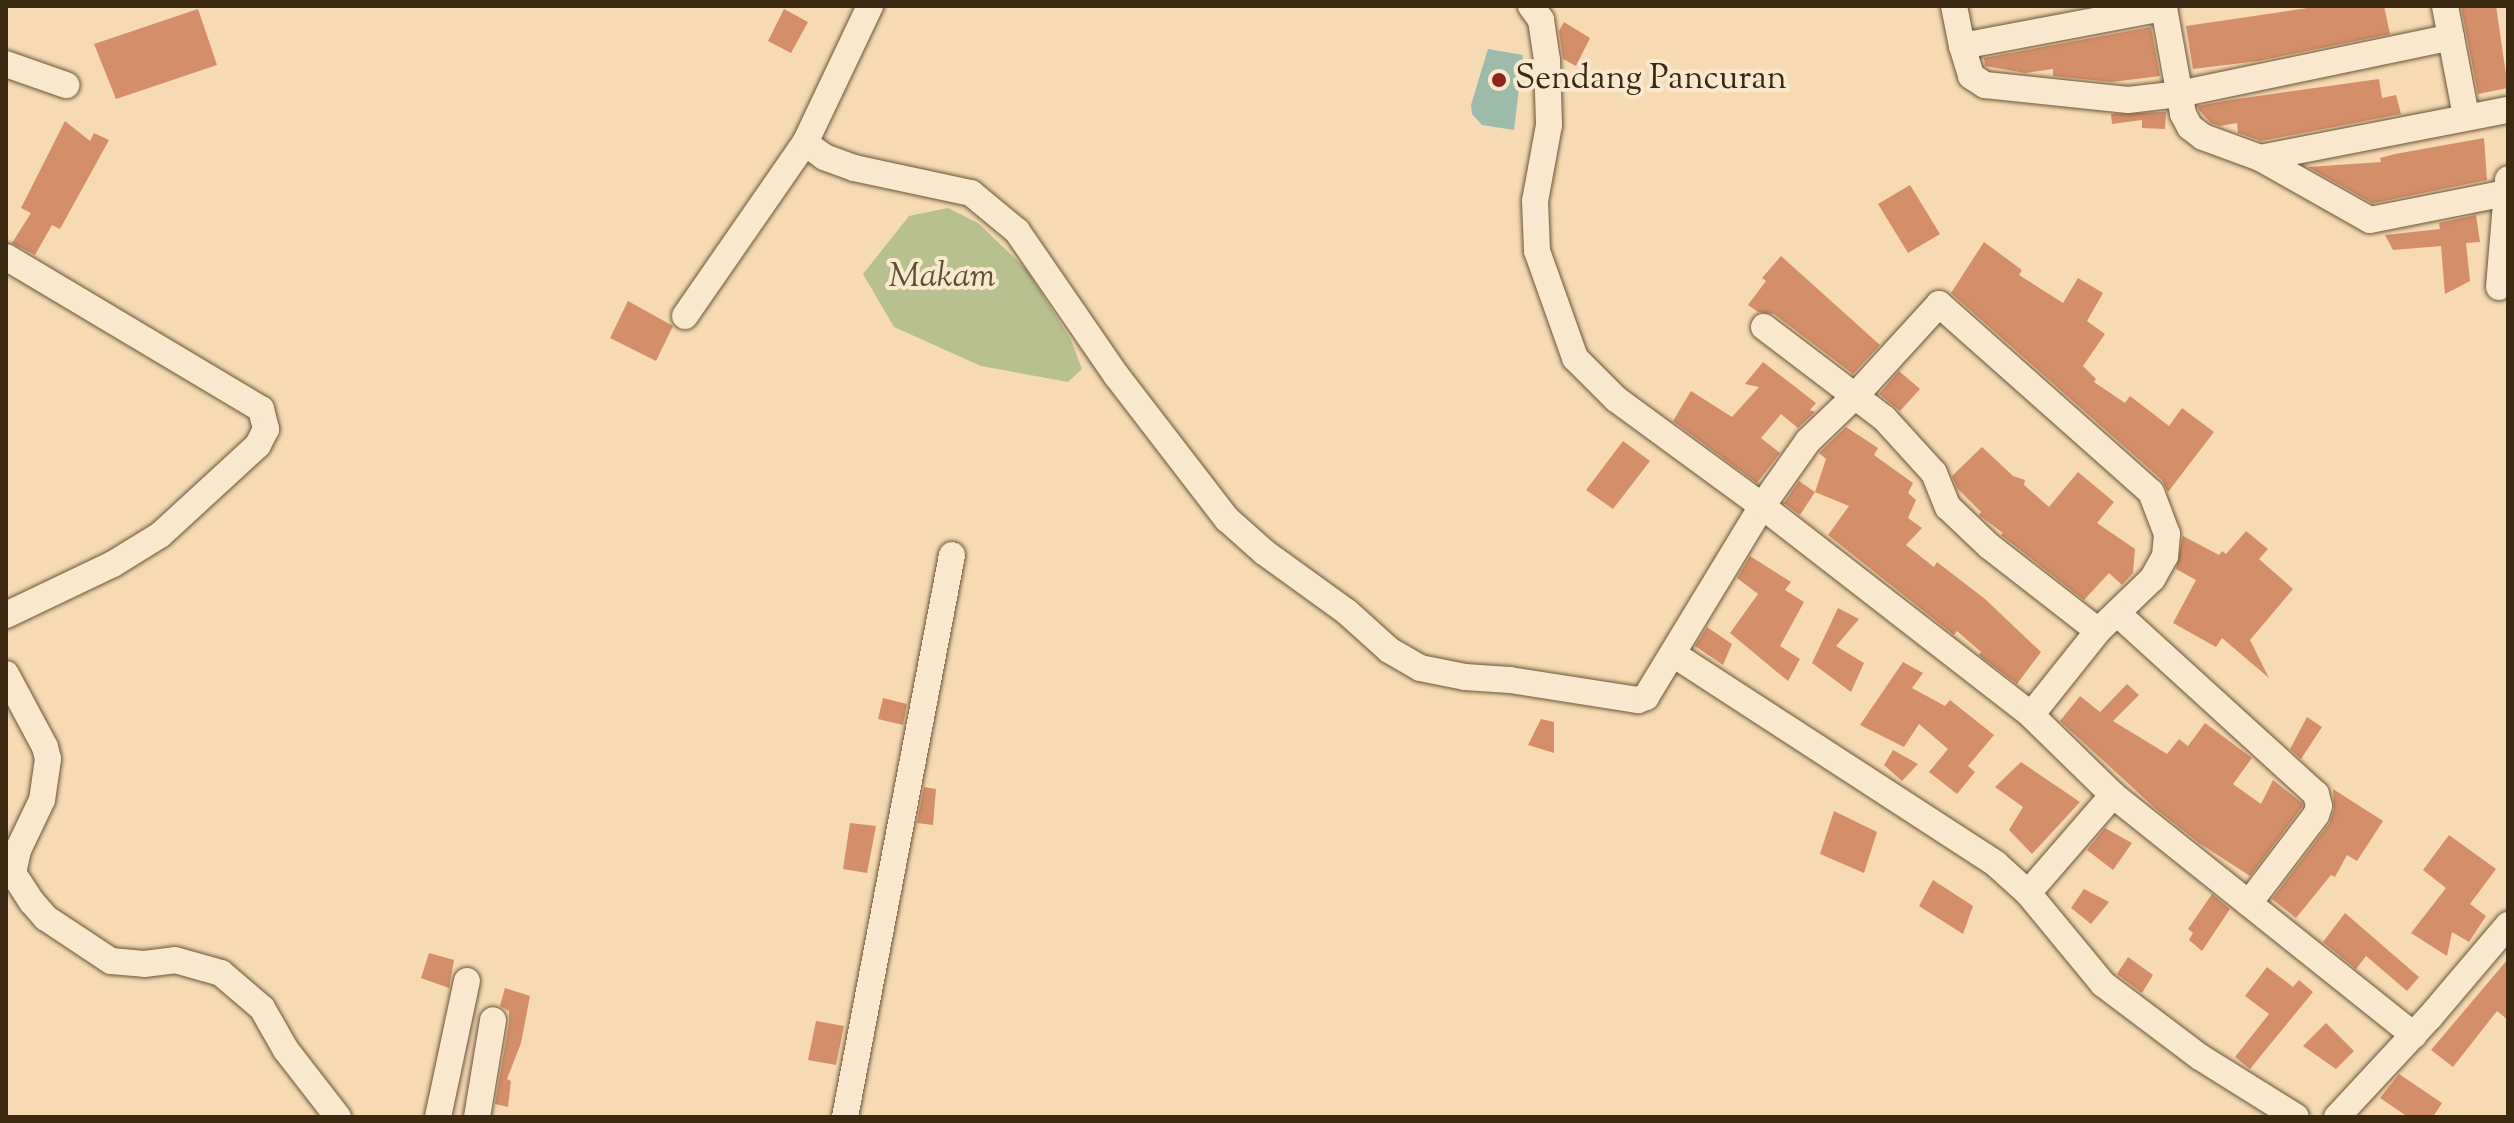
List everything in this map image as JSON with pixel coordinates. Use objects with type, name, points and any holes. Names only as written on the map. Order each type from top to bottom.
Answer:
[{"type":"street","points":[[685,316],[805,143],[870,6]]},
{"type":"street","points":[[1531,6],[1541,20],[1549,125],[1535,201],[1537,251],[1570,349],[1616,399],[1762,506],[2031,715],[2113,795],[2414,1035]]},
{"type":"street","points":[[1954,6],[1971,76],[1985,85],[2128,100],[2179,94],[2451,37]]},
{"type":"street","points":[[2445,6],[2466,116]]},
{"type":"street","points":[[1962,46],[2168,7],[2183,114],[2196,132],[2260,158],[2370,220],[2507,184],[2499,287]]},
{"type":"street","points":[[6,64],[66,85]]},
{"type":"street","points":[[2260,158],[2508,110]]},
{"type":"street","points":[[805,143],[824,157],[854,168],[971,193],[1017,231],[1116,375],[1227,519],[1264,552],[1347,612],[1389,650],[1420,668],[1638,700],[1646,697],[1762,506],[1808,441],[1856,395],[1939,304],[2151,492],[2167,534],[2165,556],[2152,579],[2107,622],[2031,715]]},
{"type":"street","points":[[6,257],[261,409],[266,429],[258,445],[160,535],[113,564],[6,615]]},
{"type":"street","points":[[1764,327],[1856,395],[1924,459],[1934,473],[1948,507],[1989,546],[2107,622],[2316,794],[2316,815],[2249,903]]},
{"type":"street","points":[[845,1117],[952,555]]},
{"type":"street","points":[[1673,654],[1973,848],[2028,893],[2081,962],[2112,992],[2200,1057],[2296,1117]]},
{"type":"street","points":[[6,674],[45,747],[48,759],[42,800],[18,850],[13,873],[32,902],[46,918],[111,961],[144,964],[175,960],[221,973],[262,1008],[286,1050],[338,1117]]},
{"type":"street","points":[[2028,893],[2113,795]]},
{"type":"street","points":[[2337,1117],[2504,940]]},
{"type":"street","points":[[438,1117],[467,981]]},
{"type":"street","points":[[477,1117],[493,1020]]},
{"type":"green space","name":"Makam","points":[[948,208],[978,223],[1026,269],[1071,340],[1082,369],[1068,382],[981,366],[894,327],[863,274],[909,216]]},
{"type":"shaded area","name":"Sendang Pancuran","points":[[1488,49],[1523,55],[1514,130],[1482,125],[1472,114],[1471,105]]},
{"type":"building","points":[[2321,6],[2384,6],[2390,34],[2258,61],[2193,69],[2186,26]]},
{"type":"building","points":[[2461,6],[2496,6],[2508,88],[2478,94]]},
{"type":"building","points":[[198,9],[217,65],[116,99],[94,44]]},
{"type":"building","points":[[784,9],[808,22],[791,53],[768,41]]},
{"type":"building","points":[[1564,22],[1590,38],[1576,66],[1563,59],[1559,31]]},
{"type":"building","points":[[2151,27],[2160,76],[2112,82],[2053,76],[2053,69],[2025,73],[1985,66],[1984,58]]},
{"type":"building","points":[[2379,79],[2382,98],[2396,95],[2401,114],[2261,141],[2238,133],[2237,123],[2220,126],[2211,123],[2198,106],[2230,100]]},
{"type":"building","points":[[2166,112],[2165,129],[2142,128],[2142,120],[2112,124],[2111,114]]},
{"type":"building","points":[[65,121],[90,141],[94,133],[109,140],[60,229],[52,225],[35,255],[12,243],[31,213],[21,208]]},
{"type":"building","points":[[2484,138],[2487,180],[2379,202],[2372,203],[2308,167],[2381,162],[2380,158],[2395,154]]},
{"type":"building","points":[[1910,185],[1940,234],[1908,253],[1878,204]]},
{"type":"building","points":[[2476,215],[2480,242],[2466,243],[2470,281],[2445,294],[2441,246],[2393,250],[2385,235],[2440,229],[2439,223]]},
{"type":"building","points":[[1984,242],[2022,270],[2019,275],[2063,303],[2078,278],[2103,293],[2087,321],[2105,334],[2083,366],[2096,379],[2094,382],[2125,403],[2130,396],[2169,426],[2182,408],[2214,432],[2168,492],[2162,480],[1951,293]]},
{"type":"building","points":[[1781,256],[1880,345],[1853,374],[1774,314],[1758,312],[1748,305],[1766,281],[1762,278]]},
{"type":"building","points":[[628,301],[673,326],[656,361],[610,338]]},
{"type":"building","points":[[1763,362],[1816,403],[1810,410],[1815,412],[1798,428],[1781,414],[1761,438],[1780,453],[1757,483],[1673,421],[1691,391],[1732,417],[1759,387],[1745,384]]},
{"type":"building","points":[[1899,371],[1920,389],[1900,411],[1879,394]]},
{"type":"building","points":[[1846,427],[1878,448],[1874,455],[1913,483],[1908,493],[1916,500],[1908,518],[1922,528],[1906,545],[1934,567],[1937,562],[1985,599],[2041,652],[2017,684],[1979,655],[1981,652],[1957,631],[1954,635],[1828,535],[1849,506],[1815,492],[1826,459],[1819,453]]},
{"type":"building","points":[[1623,441],[1650,461],[1613,509],[1586,490]]},
{"type":"building","points":[[1982,447],[2013,476],[2025,480],[2024,485],[2049,507],[2078,472],[2114,502],[2097,523],[2135,549],[2133,573],[2122,585],[2109,573],[2084,600],[2001,535],[2003,533],[1979,515],[1981,512],[1957,488],[1952,476]]},
{"type":"building","points":[[1799,481],[1815,492],[1800,515],[1784,503]]},
{"type":"building","points":[[2246,531],[2268,549],[2259,559],[2293,589],[2250,640],[2269,678],[2222,638],[2216,647],[2173,623],[2196,580],[2176,569],[2183,536],[2219,555],[2222,551],[2226,554]]},
{"type":"building","points":[[1750,556],[1791,582],[1785,590],[1804,602],[1780,646],[1800,659],[1788,681],[1730,633],[1758,594],[1737,578]]},
{"type":"building","points":[[1838,608],[1859,619],[1836,646],[1864,663],[1851,692],[1812,663]]},
{"type":"building","points":[[1707,627],[1732,644],[1723,665],[1695,646]]},
{"type":"building","points":[[1903,662],[1923,673],[1912,688],[1945,706],[1950,700],[1994,735],[1968,766],[1975,772],[1957,794],[1929,772],[1948,749],[1919,724],[1904,747],[1860,725]]},
{"type":"building","points":[[2127,684],[2139,695],[2113,721],[2167,754],[2179,739],[2188,746],[2205,723],[2252,758],[2233,784],[2261,804],[2273,780],[2302,803],[2250,876],[2199,843],[2156,809],[2060,721],[2080,696],[2100,712]]},
{"type":"building","points":[[883,698],[907,704],[903,725],[878,719]]},
{"type":"building","points":[[2307,717],[2322,727],[2301,759],[2290,749]]},
{"type":"building","points":[[1541,719],[1554,722],[1554,753],[1528,745]]},
{"type":"building","points":[[1893,750],[1918,764],[1902,781],[1884,765]]},
{"type":"building","points":[[2021,762],[2080,802],[2032,854],[2009,830],[2023,807],[1995,787]]},
{"type":"building","points":[[924,787],[936,789],[933,825],[917,823]]},
{"type":"building","points":[[2333,789],[2383,821],[2357,861],[2347,855],[2335,877],[2331,875],[2296,918],[2272,899],[2329,824],[2334,810]]},
{"type":"building","points":[[1834,811],[1877,832],[1864,873],[1820,854]]},
{"type":"building","points":[[850,823],[876,826],[867,873],[843,869]]},
{"type":"building","points":[[2105,828],[2132,843],[2113,870],[2087,850]]},
{"type":"building","points":[[2449,835],[2496,869],[2470,904],[2486,916],[2469,942],[2452,932],[2447,956],[2411,933],[2446,888],[2423,870]]},
{"type":"building","points":[[1933,880],[1973,906],[1963,934],[1919,906]]},
{"type":"building","points":[[2084,889],[2109,902],[2091,924],[2071,908]]},
{"type":"building","points":[[2212,894],[2230,909],[2202,951],[2189,940],[2193,933],[2188,929]]},
{"type":"building","points":[[2345,913],[2419,977],[2407,991],[2366,956],[2356,969],[2323,942]]},
{"type":"building","points":[[429,953],[454,960],[449,988],[421,978]]},
{"type":"building","points":[[2128,957],[2153,975],[2142,993],[2117,974]]},
{"type":"building","points":[[2508,959],[2508,1020],[2497,1011],[2453,1067],[2431,1050]]},
{"type":"building","points":[[2267,967],[2293,987],[2299,980],[2313,992],[2250,1069],[2235,1057],[2269,1014],[2245,996]]},
{"type":"building","points":[[505,988],[530,996],[521,1043],[507,1079],[511,1081],[508,1107],[495,1104],[509,1023],[509,1011],[500,1006]]},
{"type":"building","points":[[816,1021],[844,1026],[836,1065],[808,1060]]},
{"type":"building","points":[[2326,1023],[2354,1051],[2336,1069],[2303,1046]]},
{"type":"building","points":[[2399,1074],[2442,1103],[2433,1117],[2408,1117],[2380,1098]]},
{"type":"place","name":"Sendang Pancuran","points":[[1499,80]]}]
